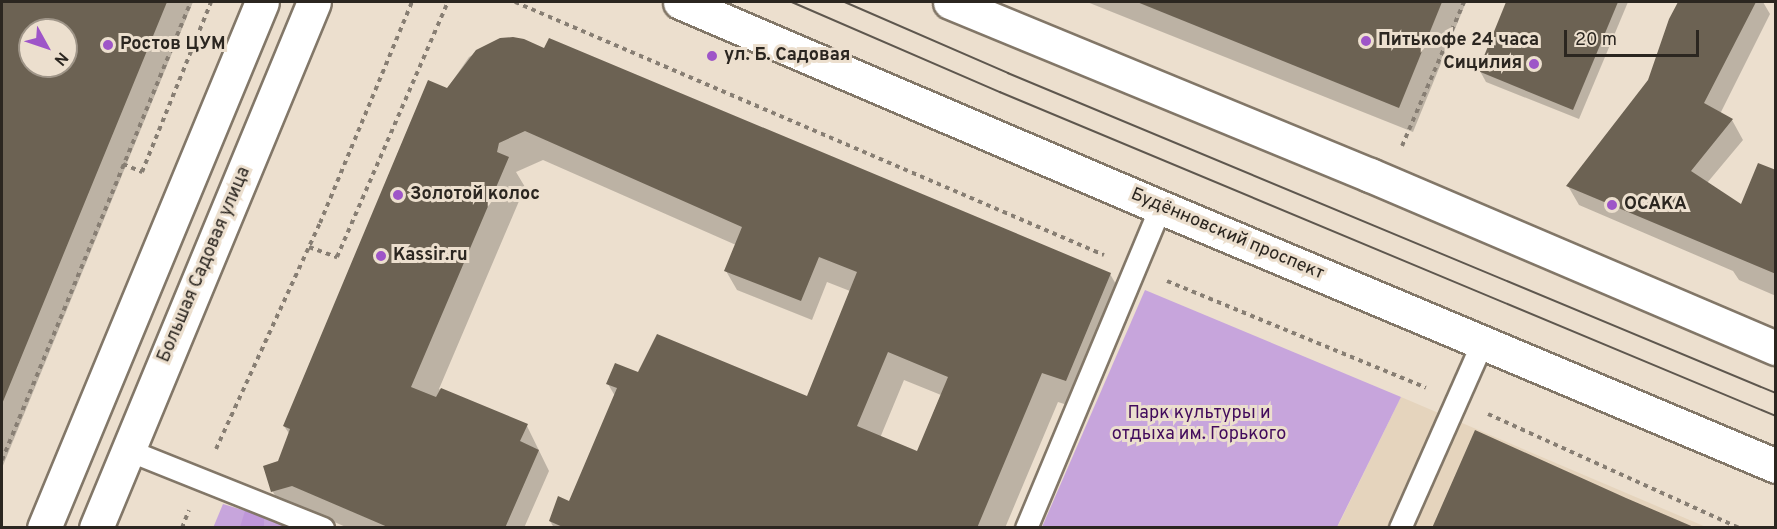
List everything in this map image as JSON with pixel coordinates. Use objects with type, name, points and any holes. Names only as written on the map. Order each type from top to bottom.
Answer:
[{"type":"main road","points":[[44,528],[262,2]]},
{"type":"main road","name":"Большая Садовая улица","points":[[96,528],[315,2]]},
{"type":"main road","name":"Будённовский проспект","points":[[680,2],[1776,466]]},
{"type":"main road","points":[[950,2],[1370,175],[1776,348]]},
{"type":"lane","points":[[1026,528],[1160,207]]},
{"type":"lane","points":[[1400,528],[1482,343]]},
{"type":"lane","points":[[128,450],[323,528]]},
{"type":"path","points":[[2,460],[191,2]]},
{"type":"path","points":[[123,164],[142,172],[211,2]]},
{"type":"path","points":[[182,528],[309,247],[412,2]]},
{"type":"path","points":[[309,247],[337,257],[448,2]]},
{"type":"path","points":[[1400,152],[1464,2]]},
{"type":"shaded area","points":[[1401,397],[1706,527],[1337,528]]},
{"type":"shaded area","points":[[245,511],[264,517],[264,527],[240,527]]},
{"type":"green space","name":"Парк культуры и отдыха им. Горького","points":[[1145,290],[1401,397],[1337,527],[1042,527]]},
{"type":"green space","points":[[223,504],[299,527],[213,528]]},
{"type":"building","points":[[2,2],[167,2],[2,404]]},
{"type":"building","points":[[1137,2],[1442,2],[1399,108]]},
{"type":"building","points":[[1506,2],[1618,2],[1573,110],[1478,71]]},
{"type":"building","points":[[1678,2],[1756,2],[1704,103],[1733,119],[1691,171],[1741,204],[1758,163],[1776,170],[1776,274],[1566,186],[1648,80],[1669,19]]},
{"type":"building","points":[[500,38],[524,39],[544,48],[549,38],[1111,273],[1066,381],[1042,373],[977,528],[565,528],[549,521],[558,496],[569,501],[617,388],[606,384],[615,363],[638,372],[657,334],[807,396],[857,272],[819,257],[801,301],[724,271],[742,227],[525,131],[499,143],[497,152],[509,157],[411,387],[436,397],[441,388],[528,424],[520,441],[539,450],[505,528],[390,528],[292,486],[271,492],[263,466],[278,461],[290,429],[283,426],[428,80],[447,88],[476,50]],"holes":[[[888,352],[948,377],[917,451],[857,426]]]},
{"type":"building","points":[[1475,430],[1626,498],[1696,528],[1432,528]]},
{"type":"tram line","points":[[792,2],[1000,92],[1776,416]]},
{"type":"tram line","points":[[845,2],[1008,73],[1776,393]]},
{"type":"place","name":"Питькофе 24 часа","points":[[1366,41]]},
{"type":"place","name":"Ростов ЦУМ","points":[[108,45]]},
{"type":"place","name":"ул. Б. Садовая","points":[[712,56]]},
{"type":"place","name":"Сицилия","points":[[1534,64]]},
{"type":"place","name":"Золотой колос","points":[[398,195]]},
{"type":"place","name":"ОСАКА","points":[[1612,205]]},
{"type":"place","name":"Kassir.ru","points":[[381,256]]}]
